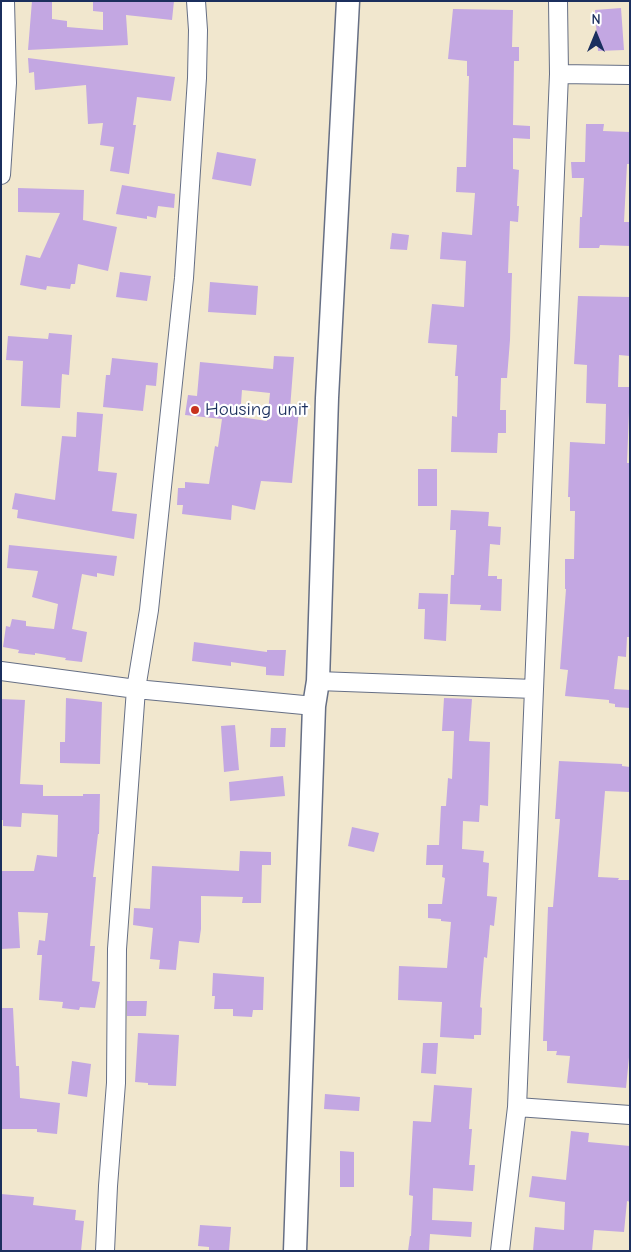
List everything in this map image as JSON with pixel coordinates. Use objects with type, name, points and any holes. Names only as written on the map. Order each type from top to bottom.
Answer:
[{"type":"street","points":[[1,175],[7,83],[5,1]]},
{"type":"street","points":[[105,1251],[116,1083],[117,949],[136,689],[148,610],[184,278],[197,78],[198,30],[196,1]]},
{"type":"street","points":[[295,1251],[314,706],[318,681],[327,398],[348,1]]},
{"type":"street","points":[[500,1251],[516,1107],[559,74],[558,1]]},
{"type":"street","points":[[559,74],[630,75]]},
{"type":"street","points":[[1,671],[136,689],[314,706]]},
{"type":"street","points":[[318,681],[534,689]]},
{"type":"street","points":[[516,1107],[630,1115]]},
{"type":"building","points":[[32,1],[52,1],[52,19],[67,21],[67,27],[103,30],[103,12],[93,11],[93,1],[174,1],[172,20],[126,15],[128,45],[28,50]]},
{"type":"building","points":[[621,8],[624,50],[598,51],[595,10]]},
{"type":"building","points":[[453,9],[513,10],[512,47],[519,47],[519,61],[514,61],[513,125],[530,126],[530,139],[513,138],[513,169],[519,170],[517,206],[519,206],[518,222],[510,221],[508,273],[512,273],[510,340],[507,378],[501,378],[500,410],[506,410],[506,433],[498,433],[497,453],[451,452],[452,416],[457,417],[458,376],[455,376],[457,345],[428,343],[432,304],[464,307],[466,261],[440,259],[442,232],[472,235],[475,193],[456,192],[457,167],[466,167],[469,76],[467,76],[467,61],[448,59]]},
{"type":"building","points":[[28,58],[175,77],[171,101],[137,97],[133,125],[136,125],[129,174],[110,171],[114,147],[100,145],[103,123],[88,124],[86,85],[35,90],[34,72],[29,73]]},
{"type":"building","points":[[586,124],[604,124],[603,131],[630,132],[630,164],[627,164],[624,222],[630,222],[630,246],[600,245],[599,248],[579,248],[584,178],[572,178],[571,162],[585,162]]},
{"type":"building","points":[[217,152],[256,159],[251,186],[212,179]]},
{"type":"building","points":[[122,185],[175,194],[174,208],[158,206],[156,218],[147,216],[147,219],[116,214]]},
{"type":"building","points":[[18,188],[84,190],[83,220],[117,227],[108,271],[78,264],[75,284],[71,284],[70,289],[47,286],[46,290],[20,285],[26,255],[40,258],[60,213],[18,212]]},
{"type":"building","points":[[392,233],[409,235],[407,250],[390,249]]},
{"type":"building","points":[[120,272],[151,276],[147,301],[116,297]]},
{"type":"building","points":[[210,282],[258,286],[256,315],[208,312]]},
{"type":"building","points":[[578,296],[630,297],[630,356],[619,355],[618,387],[630,387],[627,463],[630,463],[630,637],[627,637],[626,657],[618,656],[614,689],[630,690],[630,708],[615,707],[615,704],[609,703],[609,700],[565,696],[568,670],[560,669],[566,589],[565,559],[574,559],[575,511],[570,511],[570,497],[568,497],[570,442],[605,444],[606,404],[586,403],[587,365],[574,364]]},
{"type":"building","points":[[49,333],[72,335],[69,375],[62,374],[60,408],[21,406],[23,361],[6,360],[8,336],[48,339]]},
{"type":"building","points":[[274,356],[294,357],[290,409],[299,410],[292,483],[261,481],[255,510],[232,505],[231,520],[182,514],[183,505],[177,505],[178,488],[185,488],[185,482],[209,484],[215,446],[218,447],[222,419],[185,415],[188,395],[197,396],[200,362],[273,369]],"holes":[[[242,390],[270,393],[267,421],[240,417]]]},
{"type":"building","points":[[112,358],[158,363],[156,386],[146,385],[143,411],[103,407],[106,375],[110,375]]},
{"type":"building","points":[[77,412],[103,414],[98,471],[117,473],[112,511],[137,514],[134,539],[17,518],[18,510],[12,509],[15,493],[55,500],[62,436],[76,437]]},
{"type":"building","points":[[418,469],[437,469],[437,506],[418,506]]},
{"type":"building","points":[[451,510],[489,512],[488,526],[501,527],[500,545],[490,544],[488,576],[497,576],[497,579],[502,579],[501,611],[480,610],[481,605],[450,604],[451,575],[454,575],[456,530],[450,530]]},
{"type":"building","points":[[9,545],[117,556],[114,576],[97,573],[97,577],[82,574],[72,629],[87,632],[82,662],[35,653],[35,655],[18,653],[19,650],[3,647],[6,626],[10,627],[12,619],[26,621],[26,626],[54,629],[58,604],[32,597],[38,571],[7,568]]},
{"type":"building","points":[[419,593],[448,594],[446,641],[424,639],[425,609],[418,609]]},
{"type":"building","points":[[194,642],[267,652],[267,650],[286,650],[284,676],[266,675],[266,667],[231,662],[231,666],[192,661]]},
{"type":"building","points":[[66,698],[102,702],[100,764],[60,763],[60,742],[65,742]]},
{"type":"building","points":[[444,698],[472,699],[469,741],[490,742],[488,806],[480,805],[479,822],[463,821],[462,849],[484,851],[483,862],[489,863],[487,896],[497,897],[494,926],[490,925],[487,958],[484,957],[480,1007],[482,1008],[481,1035],[474,1035],[474,1039],[440,1037],[442,1002],[398,1000],[399,966],[447,968],[451,922],[428,918],[428,904],[442,904],[445,878],[442,877],[443,865],[426,865],[427,845],[439,845],[441,806],[446,806],[448,778],[452,779],[454,731],[442,731]]},
{"type":"building","points":[[1,699],[25,700],[20,784],[43,785],[43,796],[100,794],[99,834],[93,877],[96,877],[90,946],[95,946],[92,981],[100,982],[95,1008],[80,1007],[79,1010],[62,1008],[63,1002],[39,1000],[42,955],[37,955],[39,940],[45,941],[48,913],[18,912],[20,948],[1,949],[1,871],[34,871],[37,855],[57,857],[58,815],[22,813],[21,827],[3,826],[3,820],[1,820]]},
{"type":"building","points":[[235,725],[239,770],[224,772],[221,726]]},
{"type":"building","points":[[271,728],[286,728],[285,747],[270,747]]},
{"type":"building","points":[[559,761],[622,764],[622,766],[630,767],[630,792],[605,791],[598,877],[630,880],[630,1047],[626,1088],[567,1083],[570,1056],[556,1055],[557,1051],[547,1051],[547,1041],[543,1041],[548,907],[553,907],[560,819],[555,819]]},
{"type":"building","points":[[283,776],[285,796],[230,801],[229,782]]},
{"type":"building","points":[[352,827],[379,833],[374,852],[348,846]]},
{"type":"building","points":[[240,851],[271,852],[271,865],[262,865],[261,903],[242,903],[243,897],[201,896],[199,943],[179,941],[176,970],[159,969],[160,960],[150,959],[153,928],[133,925],[134,908],[150,909],[152,866],[239,871]]},
{"type":"building","points":[[213,973],[264,977],[263,1010],[253,1010],[252,1017],[233,1016],[233,1009],[214,1009],[215,996],[212,996]]},
{"type":"building","points":[[127,1001],[147,1001],[146,1016],[127,1016]]},
{"type":"building","points":[[1,1008],[13,1008],[16,1066],[19,1066],[20,1098],[60,1103],[57,1134],[37,1132],[37,1129],[1,1129]]},
{"type":"building","points":[[138,1033],[179,1035],[176,1086],[148,1085],[148,1083],[135,1082]]},
{"type":"building","points":[[423,1043],[438,1043],[436,1074],[421,1073]]},
{"type":"building","points":[[72,1061],[91,1064],[87,1097],[68,1094]]},
{"type":"building","points":[[434,1085],[472,1088],[469,1129],[472,1129],[469,1165],[475,1165],[473,1191],[433,1188],[432,1220],[472,1222],[471,1237],[430,1234],[429,1251],[408,1251],[411,1236],[413,1196],[409,1195],[413,1121],[431,1122]]},
{"type":"building","points":[[325,1094],[360,1097],[359,1111],[324,1109]]},
{"type":"building","points":[[571,1131],[589,1133],[588,1142],[630,1146],[630,1202],[627,1201],[624,1232],[594,1230],[592,1251],[533,1251],[535,1227],[564,1230],[565,1202],[529,1197],[532,1176],[566,1180]]},
{"type":"building","points":[[340,1151],[354,1152],[354,1187],[340,1187]]},
{"type":"building","points":[[1,1194],[34,1197],[33,1205],[76,1210],[75,1220],[84,1221],[81,1251],[1,1251]]},
{"type":"building","points":[[200,1225],[231,1227],[229,1251],[209,1251],[209,1247],[198,1246]]},
{"type":"place","name":"Housing unit","points":[[195,410]]}]
